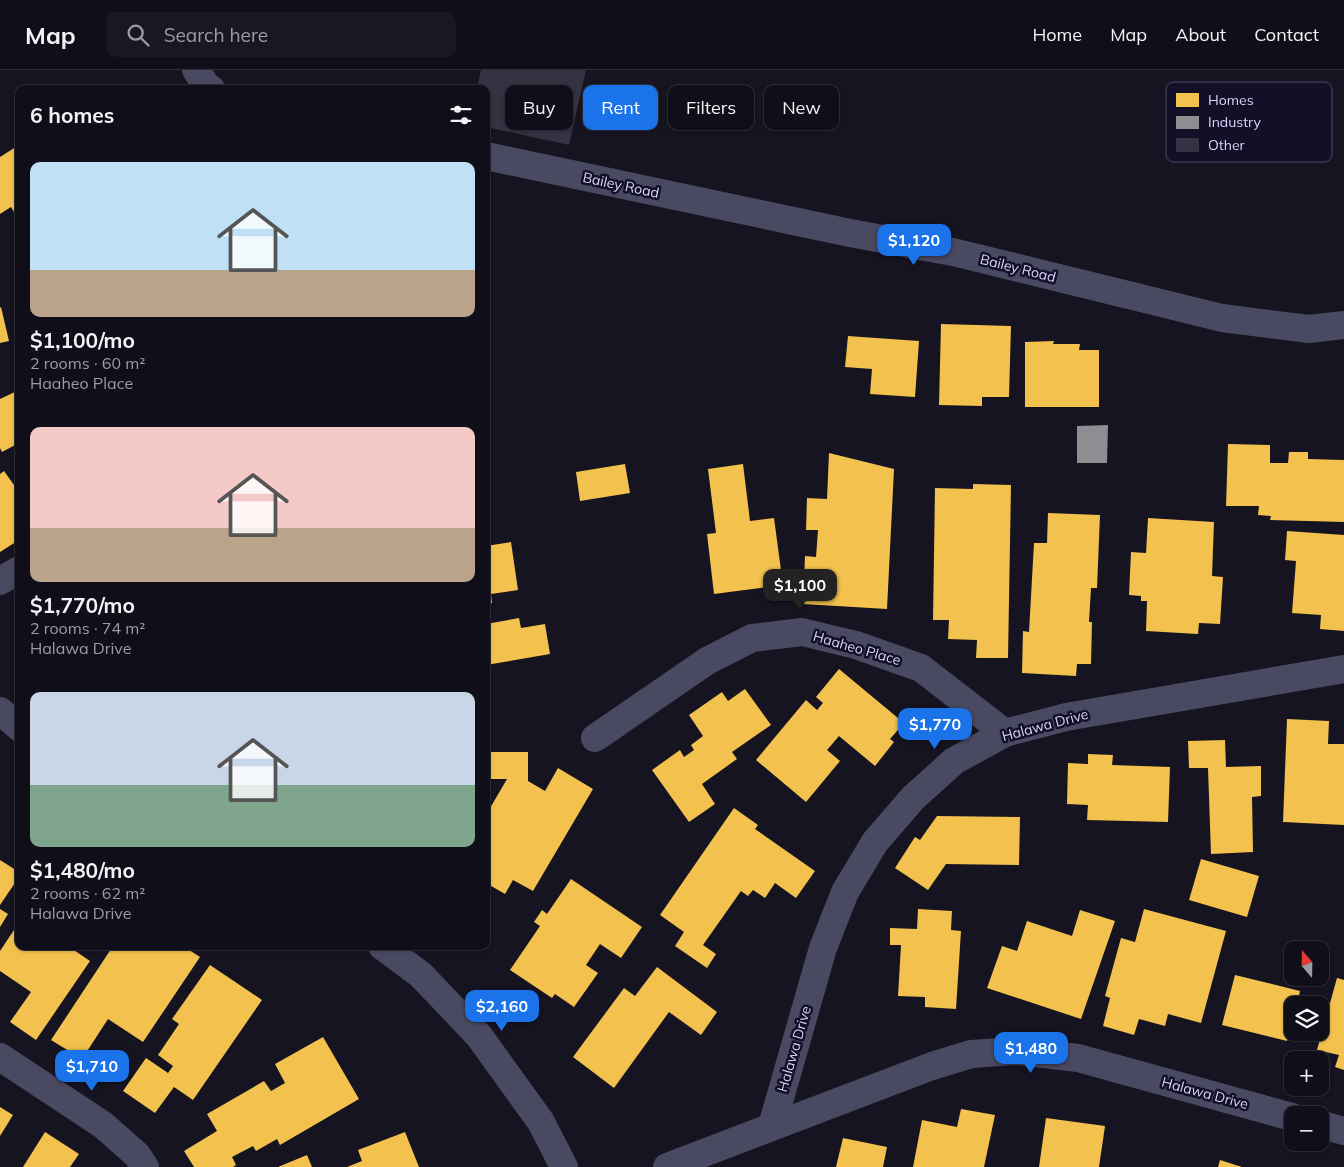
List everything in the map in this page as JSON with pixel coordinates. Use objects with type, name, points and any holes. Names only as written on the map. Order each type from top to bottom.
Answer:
[{"type":"street","points":[[196,70],[206,85]]},
{"type":"street","name":"Bailey Road","points":[[490,157],[850,233],[953,252],[1222,318],[1309,329],[1344,325]]},
{"type":"street","points":[[0,581],[15,572]]},
{"type":"street","name":"Haaheo Place","points":[[596,738],[715,657],[752,638],[802,632],[856,645],[921,668],[1005,733]]},
{"type":"street","name":"Halawa Drive","points":[[772,1126],[823,948],[850,883],[875,842],[913,798],[954,762],[1005,733],[1066,717],[1344,670]]},
{"type":"street","points":[[0,711],[15,724]]},
{"type":"street","points":[[387,950],[421,975],[479,1036],[541,1122],[564,1167]]},
{"type":"street","name":"Halawa Drive","points":[[667,1167],[932,1066],[971,1054],[1016,1051],[1078,1058],[1284,1115]]},
{"type":"street","points":[[0,1057],[103,1125],[137,1155],[145,1167]]},
{"type":"street","points":[[1329,1127],[1344,1131]]},
{"type":"building: Homes","points":[[15,148],[15,213],[11,207],[0,214],[0,157]]},
{"type":"building: Homes","points":[[0,308],[9,341],[0,343]]},
{"type":"building: Homes","points":[[941,324],[1011,326],[1009,397],[982,397],[982,406],[939,405]]},
{"type":"building: Homes","points":[[848,336],[919,341],[915,397],[870,394],[872,369],[845,367]]},
{"type":"building: Homes","points":[[1054,341],[1053,344],[1080,344],[1079,350],[1099,350],[1099,407],[1025,407],[1025,342]]},
{"type":"building: Homes","points":[[15,392],[15,445],[2,452],[0,448],[0,399]]},
{"type":"building: Homes","points":[[1228,444],[1270,445],[1270,463],[1288,463],[1289,452],[1308,452],[1308,459],[1344,460],[1344,522],[1270,520],[1271,516],[1258,515],[1259,506],[1226,506]]},
{"type":"building: Homes","points":[[829,453],[894,469],[887,609],[803,604],[805,556],[816,557],[818,530],[806,530],[807,498],[827,499]]},
{"type":"building: Homes","points":[[625,464],[630,493],[580,501],[576,472]]},
{"type":"building: Homes","points":[[743,464],[750,521],[774,518],[783,585],[714,594],[707,534],[716,533],[708,469]]},
{"type":"building: Homes","points":[[4,471],[15,486],[15,543],[0,552],[0,474]]},
{"type":"building: Homes","points":[[973,484],[1011,485],[1008,658],[976,658],[977,640],[948,639],[949,620],[933,620],[935,488],[973,489]]},
{"type":"building: Homes","points":[[1048,513],[1100,515],[1097,588],[1091,588],[1089,622],[1092,622],[1091,664],[1077,664],[1076,676],[1022,673],[1023,631],[1029,632],[1034,543],[1047,543]]},
{"type":"building: Homes","points":[[1148,518],[1214,522],[1212,576],[1223,577],[1220,624],[1199,623],[1198,634],[1146,631],[1147,601],[1141,601],[1141,596],[1129,595],[1131,552],[1146,553]]},
{"type":"building: Homes","points":[[1287,531],[1344,535],[1344,631],[1320,629],[1321,615],[1292,613],[1296,561],[1285,560]]},
{"type":"building: Homes","points":[[511,542],[518,590],[491,594],[492,603],[490,603],[490,545]]},
{"type":"building: Homes","points":[[519,618],[521,628],[545,624],[550,654],[490,664],[490,623]]},
{"type":"building: Homes","points":[[839,669],[904,723],[890,739],[894,742],[875,766],[839,736],[827,750],[840,761],[806,802],[756,760],[806,700],[817,710],[823,703],[816,697]]},
{"type":"building: Homes","points":[[745,689],[771,725],[732,752],[737,759],[702,784],[715,804],[689,822],[652,770],[680,750],[684,757],[694,750],[691,745],[703,736],[689,715],[722,692],[728,701]]},
{"type":"building: Homes","points":[[1287,719],[1329,721],[1328,744],[1344,744],[1344,825],[1283,822]]},
{"type":"building: Homes","points":[[1225,740],[1226,767],[1261,766],[1261,796],[1252,797],[1253,852],[1211,854],[1208,768],[1189,768],[1188,741]]},
{"type":"building: Homes","points":[[491,752],[528,752],[528,781],[545,791],[558,768],[593,789],[533,891],[513,880],[505,894],[490,885],[490,808],[507,779],[490,779]]},
{"type":"building: Homes","points":[[1088,754],[1113,755],[1112,765],[1170,767],[1168,822],[1087,820],[1088,805],[1067,804],[1068,763],[1088,764]]},
{"type":"building: Homes","points":[[734,808],[758,825],[755,829],[815,871],[796,898],[775,883],[765,898],[753,890],[748,896],[741,891],[703,945],[716,954],[707,968],[675,946],[684,932],[660,915]]},
{"type":"building: Homes","points":[[937,816],[1020,817],[1019,865],[946,864],[928,890],[895,868],[915,837],[920,840]]},
{"type":"building: Homes","points":[[1201,859],[1259,876],[1247,917],[1189,900]]},
{"type":"building: Homes","points":[[0,860],[15,869],[15,883],[0,905]]},
{"type":"building: Homes","points":[[571,879],[642,927],[621,958],[600,944],[586,965],[598,973],[574,1007],[555,994],[552,998],[510,970],[540,926],[534,922],[542,910],[547,914]]},
{"type":"building: Homes","points":[[0,909],[8,914],[0,927]]},
{"type":"building: Homes","points":[[918,909],[952,911],[951,930],[961,931],[956,1009],[925,1007],[925,997],[898,996],[901,945],[890,945],[890,928],[917,929]]},
{"type":"building: Homes","points":[[1144,909],[1226,931],[1201,1023],[1168,1014],[1165,1026],[1139,1019],[1134,1035],[1103,1026],[1110,998],[1105,996],[1121,938],[1135,942]]},
{"type":"building: Homes","points":[[1080,910],[1115,921],[1081,1019],[987,988],[1002,946],[1017,951],[1027,921],[1072,936]]},
{"type":"building: Homes","points":[[14,930],[15,950],[74,950],[90,961],[36,1040],[10,1022],[31,992],[0,971],[0,951]]},
{"type":"building: Homes","points":[[110,950],[189,950],[200,957],[143,1042],[108,1019],[82,1059],[51,1040]]},
{"type":"building: Homes","points":[[210,965],[262,1000],[193,1100],[174,1087],[155,1113],[123,1091],[146,1058],[168,1073],[173,1066],[158,1055],[179,1024],[172,1019]]},
{"type":"building: Homes","points":[[657,967],[717,1012],[701,1035],[669,1012],[614,1088],[573,1057],[624,988],[635,996]]},
{"type":"building: Homes","points":[[1235,975],[1300,991],[1299,996],[1284,996],[1284,1040],[1222,1025]]},
{"type":"building: Homes","points":[[1337,978],[1344,980],[1344,1070],[1335,1067],[1339,1055],[1329,1053],[1329,1051],[1317,1050],[1320,1041],[1329,1041],[1329,1007]]},
{"type":"building: Homes","points":[[323,1037],[359,1099],[280,1145],[277,1139],[256,1151],[253,1146],[232,1157],[236,1165],[233,1167],[194,1167],[184,1151],[217,1131],[207,1114],[264,1081],[271,1091],[285,1083],[275,1064]]},
{"type":"building: Homes","points":[[0,1107],[13,1115],[0,1136]]},
{"type":"building: Homes","points":[[961,1109],[995,1115],[984,1167],[913,1167],[922,1120],[957,1127]]},
{"type":"building: Homes","points":[[1046,1118],[1105,1126],[1099,1167],[1039,1167]]},
{"type":"building: Homes","points":[[45,1132],[79,1154],[70,1167],[23,1167]]},
{"type":"building: Homes","points":[[405,1132],[419,1167],[347,1167],[362,1161],[358,1150]]},
{"type":"building: Homes","points":[[843,1138],[887,1147],[883,1167],[836,1167]]},
{"type":"building: Homes","points":[[307,1155],[312,1167],[278,1167]]},
{"type":"building: Homes","points":[[1220,1160],[1242,1167],[1218,1167]]},
{"type":"building: Industry","points":[[1108,425],[1107,463],[1077,463],[1077,426]]},
{"type":"building: Other","points":[[481,70],[586,70],[573,127],[573,85],[505,85],[505,130],[572,130],[569,145],[490,128],[490,85],[478,85]]}]
